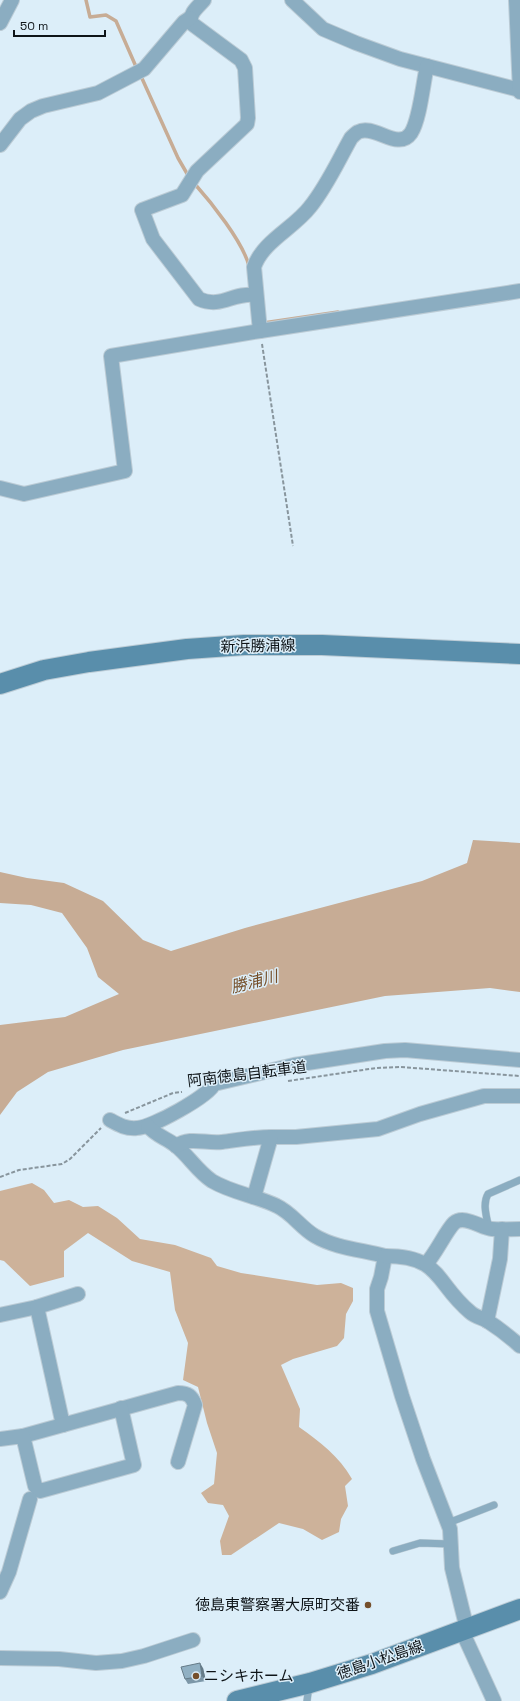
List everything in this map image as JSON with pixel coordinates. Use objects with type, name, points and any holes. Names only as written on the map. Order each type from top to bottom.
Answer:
[{"type":"main road","name":"新浜勝浦線","points":[[0,684],[44,670],[89,662],[187,649],[236,645],[322,645],[520,654]]},
{"type":"main road","name":"徳島小松島線","points":[[238,1701],[308,1692],[372,1664],[520,1609]]},
{"type":"street","points":[[0,23],[12,0]]},
{"type":"street","points":[[0,145],[20,119],[31,111],[43,106],[98,93],[144,69],[184,22],[190,18],[204,0]]},
{"type":"street","points":[[292,0],[323,29],[400,59],[520,91],[516,0]]},
{"type":"street","points":[[190,18],[191,23],[241,60],[245,68],[248,118],[247,124],[197,171],[182,196],[142,210],[153,239],[199,299],[209,304],[218,303],[238,295],[256,295]]},
{"type":"street","points":[[260,331],[254,267],[257,258],[265,249],[297,222],[310,208],[319,196],[351,138],[358,131],[366,130],[396,139],[404,139],[410,134],[415,124],[427,66]]},
{"type":"street","points":[[0,488],[24,494],[125,471],[110,356],[260,331],[520,291]]},
{"type":"street","points":[[110,1120],[124,1128],[148,1126],[189,1103],[212,1088],[214,1084],[294,1065],[343,1056],[406,1050],[520,1060]]},
{"type":"street","points":[[176,1146],[183,1141],[198,1140],[222,1142],[245,1138],[296,1136],[378,1129],[420,1114],[477,1098],[520,1096]]},
{"type":"street","points":[[148,1126],[153,1132],[176,1146],[199,1171],[213,1181],[265,1200],[282,1208],[306,1230],[317,1237],[335,1244],[385,1256],[409,1258],[426,1264],[440,1277],[471,1313],[488,1321],[520,1346]]},
{"type":"street","points":[[254,1197],[271,1137]]},
{"type":"street","points":[[426,1264],[435,1254],[454,1224],[459,1220],[496,1229],[520,1229]]},
{"type":"street","points":[[488,1321],[500,1259],[496,1229]]},
{"type":"street","points":[[385,1256],[377,1289],[377,1311],[423,1459],[450,1529],[452,1568],[465,1630],[494,1701]]},
{"type":"street","points":[[0,1315],[37,1307],[78,1294]]},
{"type":"street","points":[[37,1307],[63,1425]]},
{"type":"street","points":[[0,1439],[23,1436],[121,1408],[178,1393],[186,1393],[192,1397],[195,1405],[193,1416],[178,1462]]},
{"type":"street","points":[[23,1436],[35,1486],[40,1491],[134,1465],[121,1408]]},
{"type":"street","points":[[0,1592],[9,1572],[30,1498]]},
{"type":"street","points":[[0,1658],[59,1659],[96,1663],[122,1661],[144,1656],[193,1640]]},
{"type":"lane","points":[[496,1229],[485,1207],[486,1198],[488,1194],[520,1180]]},
{"type":"lane","points":[[448,1523],[494,1505]]},
{"type":"lane","points":[[393,1551],[420,1543],[450,1544]]},
{"type":"path","points":[[260,331],[293,546]]},
{"type":"path","name":"阿南徳島自転車道","points":[[285,1081],[376,1068],[401,1067],[520,1076]]},
{"type":"path","name":"阿南徳島自転車道","points":[[0,1177],[19,1170],[62,1164],[70,1159],[110,1120],[131,1109],[173,1094],[188,1091]]},
{"type":"shaded area","points":[[32,1183],[44,1190],[54,1203],[69,1200],[83,1207],[98,1206],[117,1218],[140,1239],[175,1245],[211,1258],[217,1266],[241,1273],[317,1285],[341,1283],[353,1288],[353,1301],[346,1314],[344,1338],[337,1346],[293,1359],[281,1365],[300,1409],[299,1427],[335,1456],[352,1479],[345,1486],[348,1506],[341,1519],[339,1532],[322,1540],[303,1529],[279,1523],[231,1555],[222,1555],[220,1541],[229,1516],[223,1505],[208,1503],[201,1493],[214,1484],[217,1453],[207,1423],[198,1387],[183,1380],[188,1343],[175,1310],[170,1272],[132,1261],[88,1233],[64,1251],[64,1277],[30,1286],[4,1261],[0,1260],[0,1191]]},
{"type":"water","name":"勝浦川","points":[[473,840],[520,843],[520,992],[490,988],[385,996],[123,1050],[48,1072],[17,1092],[0,1115],[0,1025],[65,1017],[119,994],[98,977],[87,948],[62,913],[31,905],[0,903],[0,872],[27,878],[64,883],[103,901],[143,940],[171,951],[245,928],[422,881],[467,863]]},
{"type":"building","points":[[200,1663],[202,1676],[185,1679],[181,1667]]},
{"type":"waterway","points":[[86,0],[90,17],[106,15],[116,21],[137,69]]},
{"type":"waterway","points":[[140,74],[178,158],[189,177]]},
{"type":"waterway","points":[[194,183],[217,211],[233,234],[246,256],[249,266]]},
{"type":"waterway","points":[[263,323],[338,312]]},
{"type":"place","name":"徳島東警察署大原町交番","points":[[368,1605]]},
{"type":"place","name":"ニシキホーム","points":[[196,1676]]}]
